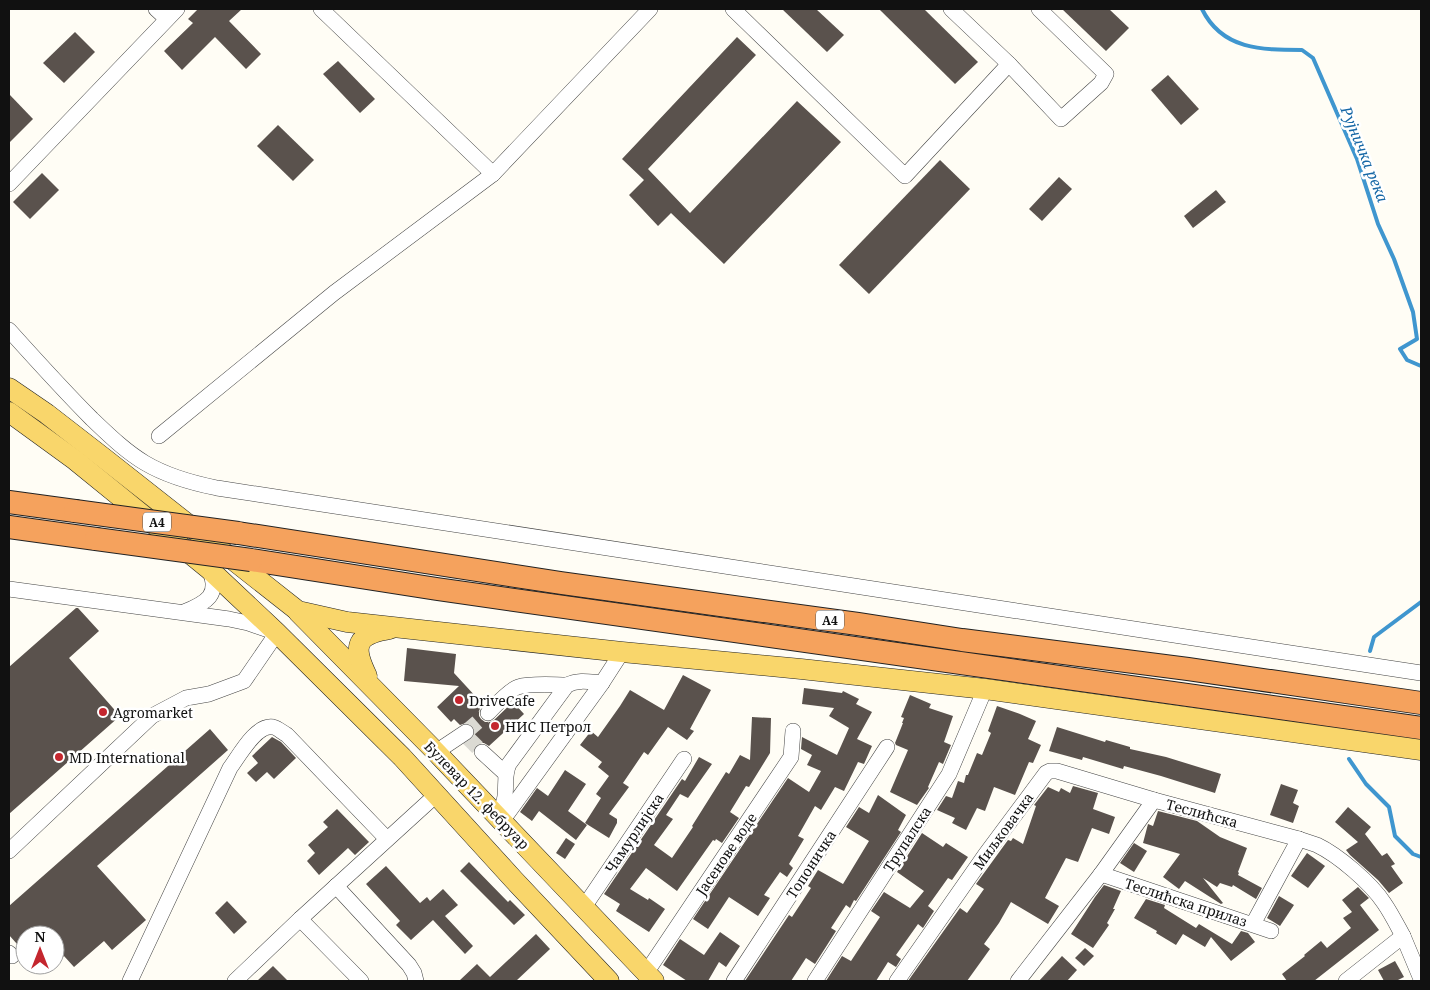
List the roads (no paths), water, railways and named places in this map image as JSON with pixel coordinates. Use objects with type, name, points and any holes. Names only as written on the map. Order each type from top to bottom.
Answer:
[{"type":"highway","name":"A4","points":[[9,502],[238,533],[561,583],[1421,703]]},
{"type":"highway","name":"A4","points":[[9,527],[1421,728]]},
{"type":"main road","name":"Булевар 12. фебруар","points":[[9,388],[47,414],[298,612],[371,684],[650,977]]},
{"type":"main road","name":"Булевар 12. фебруар","points":[[9,412],[75,460],[209,569],[277,633],[396,751],[601,979]]},
{"type":"main road","points":[[298,612],[347,622],[984,689],[1421,750]]},
{"type":"main road","points":[[371,684],[359,657],[359,645],[362,640],[371,634],[403,627]]},
{"type":"street","points":[[321,9],[493,174]]},
{"type":"street","points":[[159,436],[334,293],[493,174],[650,9]]},
{"type":"street","points":[[733,9],[905,176],[1009,64]]},
{"type":"street","points":[[951,9],[1009,64],[1061,119],[1100,83],[1106,74],[1040,9]]},
{"type":"street","points":[[9,184],[167,12]]},
{"type":"street","points":[[9,330],[73,400],[113,440],[145,463],[190,483],[1421,673]]},
{"type":"street","points":[[182,612],[201,605],[210,598],[214,590],[209,569]]},
{"type":"street","points":[[9,589],[182,612],[248,623],[277,633],[244,681],[209,694],[186,698],[152,716],[9,850]]},
{"type":"street","points":[[499,818],[602,683],[622,652]]},
{"type":"street","points":[[488,713],[518,687],[526,685],[567,685],[580,680],[602,683]]},
{"type":"street","points":[[499,818],[504,804],[507,784],[506,774],[509,764],[567,685]]},
{"type":"street","name":"Трупалска","points":[[815,981],[949,774],[984,689]]},
{"type":"street","points":[[130,981],[230,768],[252,738],[266,728],[274,728],[287,735],[388,839]]},
{"type":"street","name":"Јасенове воде","points":[[650,977],[791,757],[793,731]]},
{"type":"street","points":[[436,752],[466,734]]},
{"type":"street","name":"Топоничка","points":[[734,981],[887,747]]},
{"type":"street","points":[[482,752],[506,774]]},
{"type":"street","name":"Чамурлијска","points":[[584,907],[684,759]]},
{"type":"street","name":"Миљковачка","points":[[897,981],[985,855],[1046,773],[1057,771],[1154,800]]},
{"type":"street","points":[[235,981],[436,795]]},
{"type":"street","name":"Теслићска","points":[[1018,981],[1101,874],[1154,800],[1299,839],[1316,845],[1330,853],[1363,880],[1383,901],[1403,936],[1421,979]]},
{"type":"street","points":[[1253,924],[1299,839]]},
{"type":"street","name":"Теслићска прилаз","points":[[1101,874],[1272,931]]},
{"type":"street","points":[[336,886],[409,965],[416,981]]},
{"type":"street","points":[[300,919],[361,981]]},
{"type":"street","points":[[1346,981],[1403,936]]},
{"type":"waterway","name":"Рујничка река","points":[[1202,9],[1210,23],[1220,33],[1232,40],[1258,48],[1302,50],[1313,58],[1357,159],[1378,224],[1394,259],[1413,312],[1417,339],[1400,349],[1407,360],[1421,366]]},
{"type":"waterway","name":"Рујничка река","points":[[1370,651],[1374,637],[1421,602]]},
{"type":"waterway","name":"Рујничка река","points":[[1349,759],[1366,784],[1389,807],[1395,836],[1413,854],[1421,857]]},
{"type":"tunnel","points":[[466,732],[488,713]]},
{"type":"tunnel","points":[[467,737],[482,752]]},
{"type":"place","name":"DriveCafe","points":[[459,700]]},
{"type":"place","name":"Agromarket","points":[[103,712]]},
{"type":"place","name":"НИС Петрол","points":[[495,726]]},
{"type":"place","name":"MD International","points":[[59,757]]}]
